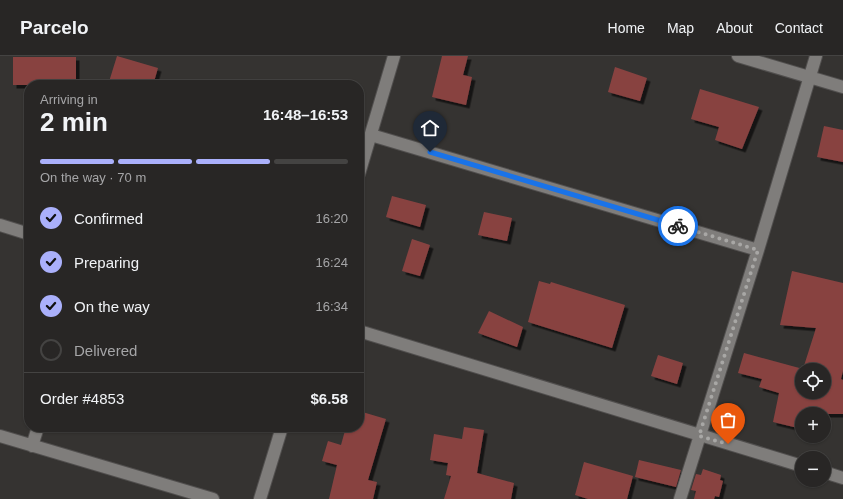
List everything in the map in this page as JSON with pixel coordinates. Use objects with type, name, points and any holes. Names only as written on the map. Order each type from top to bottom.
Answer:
[{"type":"street","points":[[364,158],[394,56]]},
{"type":"street","points":[[738,56],[810,76],[843,87]]},
{"type":"street","points":[[680,499],[758,250],[816,56]]},
{"type":"street","points":[[371,135],[758,250]]},
{"type":"street","points":[[0,226],[24,233]]},
{"type":"street","points":[[364,333],[699,436],[795,464]]},
{"type":"street","points":[[32,446],[36,432]]},
{"type":"street","points":[[260,499],[280,432]]},
{"type":"street","points":[[0,436],[213,499]]},
{"type":"street","points":[[831,474],[843,478]]},
{"type":"building","points":[[117,56],[158,68],[154,80],[110,80]]},
{"type":"building","points":[[442,56],[468,56],[463,75],[472,77],[466,105],[432,97]]},
{"type":"building","points":[[13,57],[76,57],[76,80],[24,80],[24,85],[13,85]]},
{"type":"building","points":[[615,67],[647,78],[640,101],[608,92]]},
{"type":"building","points":[[700,89],[759,107],[742,149],[715,140],[719,127],[691,119]]},
{"type":"building","points":[[824,126],[843,130],[843,162],[817,157]]},
{"type":"building","points":[[392,196],[426,205],[420,227],[386,217]]},
{"type":"building","points":[[484,212],[512,218],[507,241],[478,235]]},
{"type":"building","points":[[412,239],[430,245],[420,276],[402,271]]},
{"type":"building","points":[[792,271],[843,283],[843,371],[841,379],[843,380],[843,414],[831,414],[831,407],[795,407],[795,427],[773,422],[779,393],[759,387],[762,379],[738,373],[744,353],[795,367],[795,399],[831,399],[831,363],[805,363],[816,328],[780,325]]},
{"type":"building","points":[[539,281],[550,284],[551,282],[625,305],[612,348],[528,322]]},
{"type":"building","points":[[489,311],[523,327],[517,347],[478,333]]},
{"type":"building","points":[[658,355],[683,363],[677,384],[651,376]]},
{"type":"building","points":[[364,412],[386,419],[368,480],[377,482],[373,499],[329,499],[337,465],[322,461],[328,441],[341,445],[345,432],[364,432]]},
{"type":"building","points":[[464,427],[484,430],[477,473],[514,483],[511,499],[444,499],[451,476],[446,475],[448,463],[430,460],[434,434],[462,439]]},
{"type":"building","points":[[639,460],[681,470],[676,487],[635,477]]},
{"type":"building","points":[[584,462],[633,476],[627,499],[588,499],[575,495]]},
{"type":"building","points":[[703,469],[721,475],[720,480],[723,481],[719,497],[715,496],[714,499],[694,499],[696,491],[691,490],[696,474],[701,475]]},
{"type":"way so far","points":[[678,226],[758,250],[699,436],[728,444]]},
{"type":"route","points":[[430,152],[678,226]]}]
